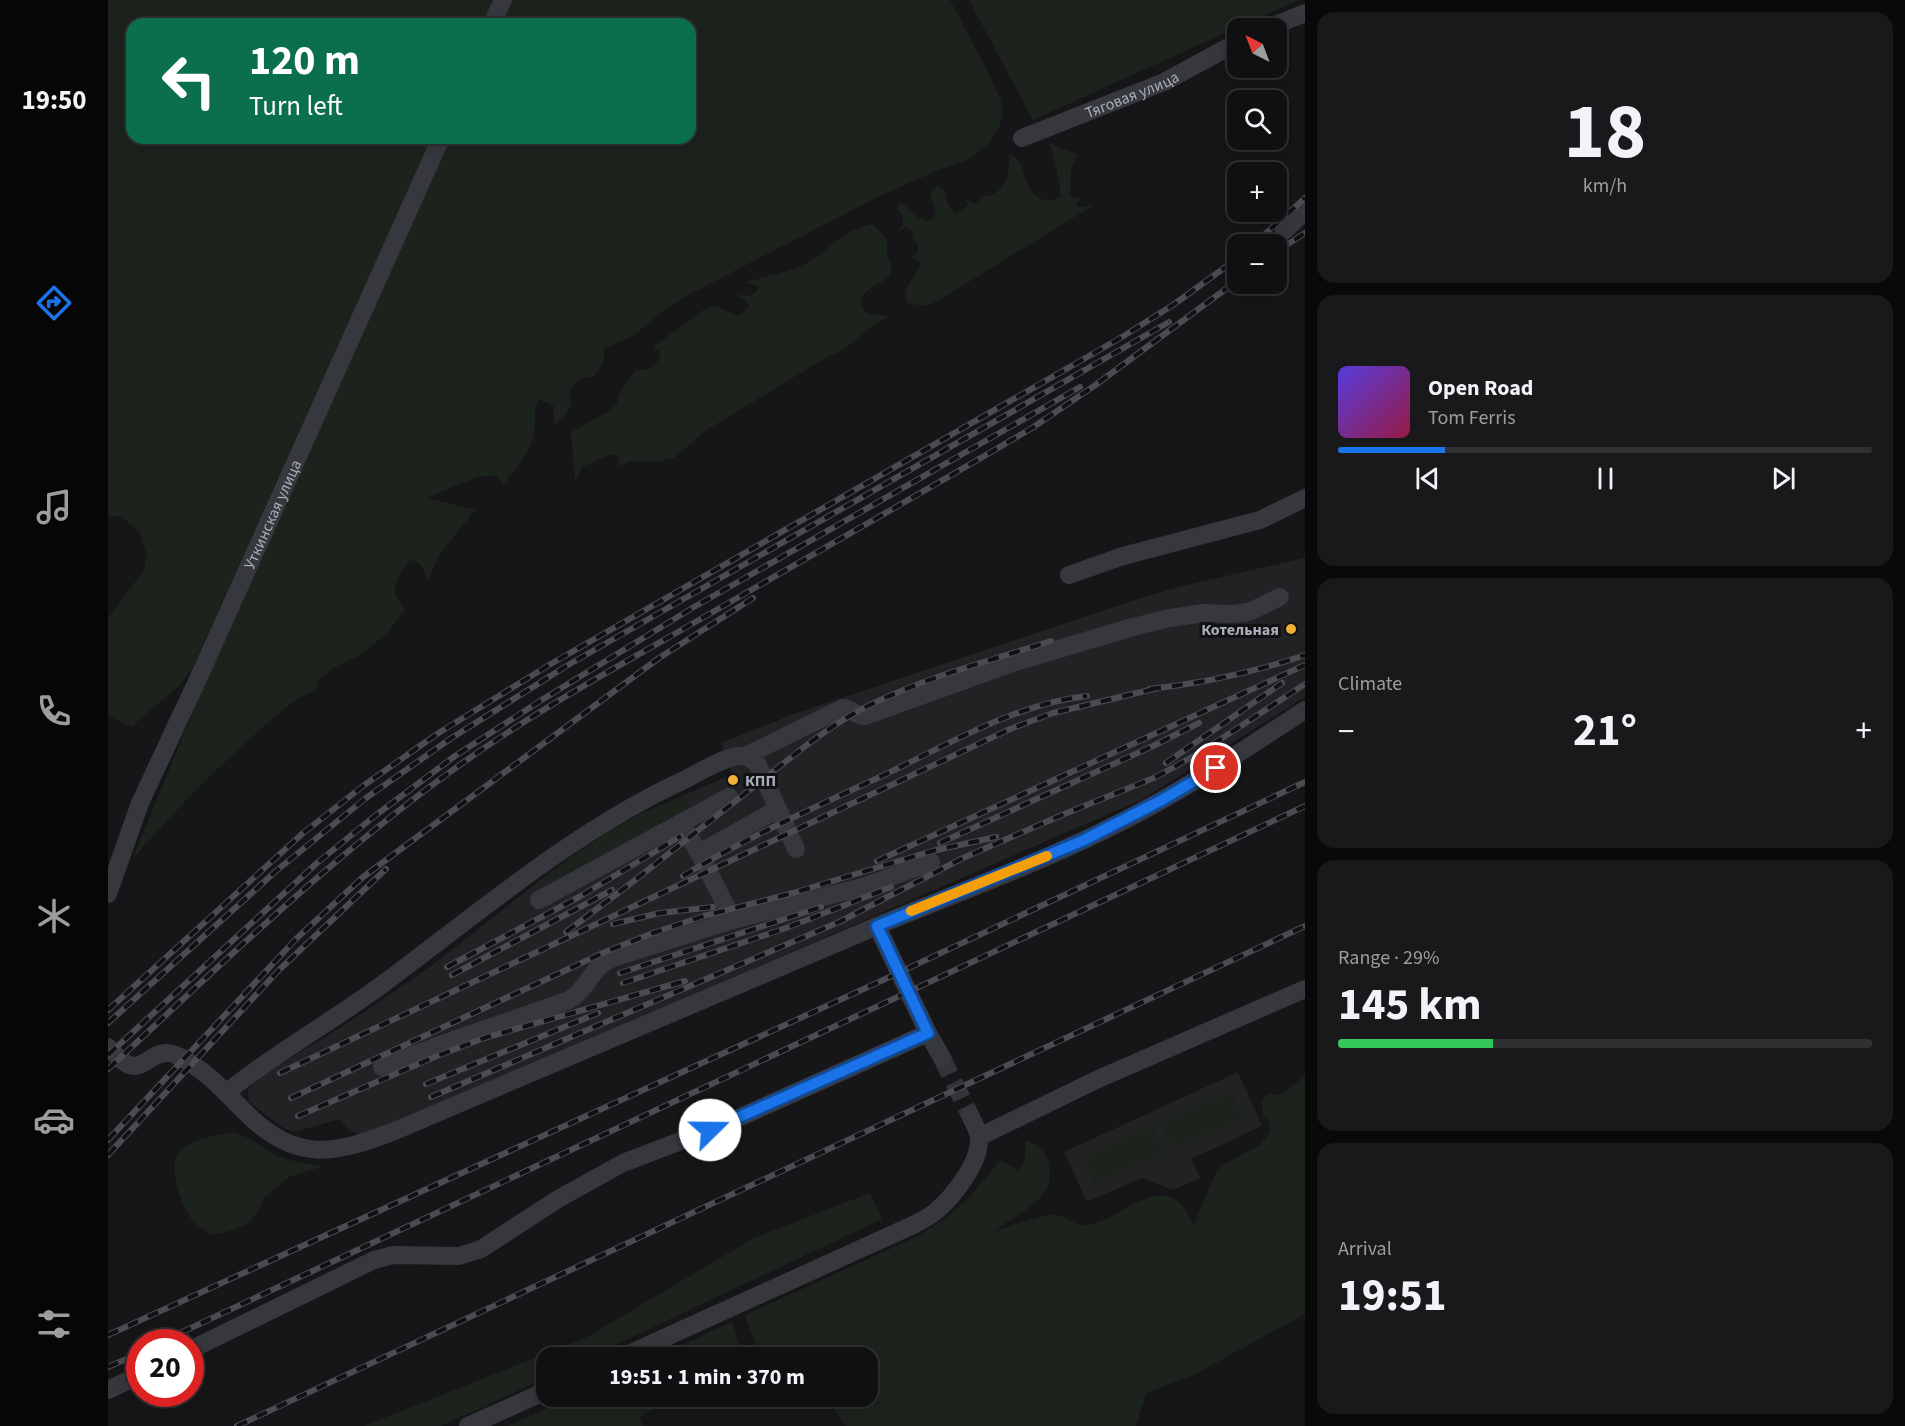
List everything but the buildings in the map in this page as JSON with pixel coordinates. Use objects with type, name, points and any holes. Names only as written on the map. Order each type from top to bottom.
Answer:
[{"type":"street","points":[[495,18],[503,0]]},
{"type":"street","points":[[1287,21],[1305,14]]},
{"type":"street","name":"Тяговая улица","points":[[1022,138],[1164,82],[1227,48]]},
{"type":"street","name":"Уткинская улица","points":[[108,894],[140,804],[158,762],[198,679],[438,144]]},
{"type":"street","points":[[1284,231],[1305,210]]},
{"type":"street","points":[[1069,575],[1123,556],[1260,520],[1305,498]]},
{"type":"street","points":[[227,1092],[269,1060],[303,1040],[370,993],[570,843],[662,790],[727,759],[746,756],[843,708],[866,716],[918,695],[1015,662],[1133,627],[1204,613],[1249,612],[1280,597]]},
{"type":"street","points":[[108,1047],[128,1064],[135,1066],[161,1053],[175,1055],[227,1092],[255,1121],[284,1142],[321,1151],[346,1148],[397,1130],[1082,841],[1178,791],[1305,710]]},
{"type":"street","points":[[746,756],[758,765],[796,849]]},
{"type":"street","points":[[539,900],[729,797]]},
{"type":"street","points":[[699,853],[778,809]]},
{"type":"street","points":[[681,823],[733,920]]},
{"type":"street","points":[[382,1067],[568,1000],[579,993],[596,968],[613,958],[733,920],[866,886],[931,862]]},
{"type":"street","points":[[877,926],[942,1058]]},
{"type":"street","points":[[979,1137],[1096,1080],[1305,989]]},
{"type":"street","points":[[204,1343],[374,1260],[393,1256],[459,1256],[481,1249],[558,1199],[623,1163],[725,1124],[928,1033]]},
{"type":"street","points":[[644,1347],[933,1214],[950,1199],[974,1160],[979,1137],[970,1115]]},
{"type":"street","points":[[108,1390],[126,1382]]},
{"type":"street","points":[[468,1426],[536,1395]]},
{"type":"shaded area","points":[[108,0],[494,0],[486,18],[126,18],[126,144],[428,144],[193,667],[180,685],[132,726],[108,715],[108,618],[144,570],[147,557],[140,533],[121,516],[108,517]]},
{"type":"shaded area","points":[[512,0],[950,0],[991,78],[1001,101],[1003,114],[999,127],[988,144],[969,159],[876,198],[686,296],[633,336],[604,348],[600,368],[592,378],[583,377],[573,385],[569,392],[570,407],[555,425],[553,405],[539,400],[530,447],[503,485],[497,475],[477,477],[427,498],[475,510],[440,554],[428,580],[423,568],[412,559],[405,566],[398,577],[395,588],[397,598],[405,610],[386,634],[362,654],[335,667],[318,680],[316,690],[298,699],[273,718],[203,783],[132,860],[201,692],[447,144],[696,144],[696,18],[504,18]]},
{"type":"shaded area","points":[[969,0],[1298,0],[1258,18],[1227,18],[1227,32],[1033,120]]},
{"type":"shaded area","points":[[1049,142],[1058,148],[1078,154],[1071,167],[1070,196],[1079,197],[1076,205],[1079,207],[1094,205],[934,303],[924,306],[907,303],[905,297],[907,287],[920,263],[914,258],[908,260],[917,253],[918,244],[914,240],[909,240],[914,236],[907,227],[899,231],[903,218],[896,209],[899,204],[905,205],[917,217],[928,221],[934,218],[936,212],[930,192],[937,185],[942,188],[949,206],[956,213],[969,204],[966,199],[977,204],[981,201],[980,196],[995,193],[1004,183],[1009,169],[1009,154],[1018,159],[1031,190],[1037,197],[1050,200],[1060,197],[1055,162]]},
{"type":"shaded area","points":[[873,224],[887,239],[887,256],[892,265],[890,276],[871,288],[861,298],[862,308],[870,315],[891,316],[874,325],[840,352],[827,357],[705,431],[674,458],[660,461],[632,461],[617,466],[620,459],[616,455],[606,456],[582,467],[575,482],[571,432],[609,411],[617,403],[618,395],[635,371],[649,369],[659,360],[660,352],[653,347],[709,307],[717,307],[736,315],[740,314],[749,305],[745,300],[732,294],[751,295],[759,287],[747,282],[801,266],[851,232]]},
{"type":"shaded area","points":[[1305,558],[1305,697],[1141,800],[366,1137],[350,1131],[340,1119],[294,1132],[285,1129],[249,1102],[248,1089],[263,1075],[404,985],[553,870],[640,814],[733,774],[721,743],[794,714],[1144,597]]},
{"type":"shaded area","points":[[687,794],[692,807],[610,848],[566,875],[535,884],[616,827]]},
{"type":"shaded area","points":[[1238,1072],[1262,1126],[1191,1159],[1200,1178],[1173,1190],[1142,1178],[1087,1202],[1064,1152]]},
{"type":"shaded area","points":[[1305,1076],[1305,1314],[1193,1375],[1146,1393],[1136,1426],[846,1426],[832,1407],[878,1407],[878,1347],[765,1347],[756,1344],[745,1315],[916,1237],[946,1218],[967,1200],[1001,1160],[1018,1171],[1025,1157],[1025,1140],[1040,1148],[1047,1158],[1050,1175],[1048,1186],[1034,1204],[994,1232],[1051,1215],[1060,1216],[1080,1225],[1095,1223],[1146,1198],[1159,1195],[1171,1197],[1182,1205],[1194,1225],[1216,1172],[1224,1164],[1260,1145],[1270,1132],[1269,1121],[1263,1116],[1262,1101],[1268,1094],[1280,1095]]},
{"type":"shaded area","points":[[1231,1090],[1244,1118],[1173,1150],[1160,1122]]},
{"type":"shaded area","points":[[1153,1125],[1165,1153],[1095,1185],[1082,1157]]},
{"type":"shaded area","points":[[233,1132],[245,1136],[278,1156],[324,1166],[289,1177],[264,1198],[258,1212],[246,1225],[212,1235],[195,1222],[186,1210],[176,1184],[174,1165],[180,1151],[191,1143]]},
{"type":"shaded area","points":[[870,1193],[882,1219],[611,1347],[562,1347],[587,1337],[754,1238]]},
{"type":"shaded area","points":[[732,1322],[740,1347],[677,1347]]},
{"type":"shaded area","points":[[536,1357],[536,1383],[441,1426],[364,1426]]},
{"type":"shaded area","points":[[549,1407],[657,1407],[640,1417],[643,1426],[508,1426]]},
{"type":"tunnel","points":[[942,1058],[970,1115]]},
{"type":"railway","points":[[1265,234],[1305,198]]},
{"type":"railway","points":[[1287,245],[1305,233]]},
{"type":"railway","points":[[108,1010],[302,834],[363,786],[437,734],[549,665],[1122,337],[1173,305],[1227,266]]},
{"type":"railway","points":[[108,1069],[331,866],[425,790],[474,755],[574,691],[1032,428],[1094,386],[1227,288]]},
{"type":"railway","points":[[108,1023],[276,871],[366,798],[450,739],[568,665],[1169,322]]},
{"type":"railway","points":[[108,1055],[317,863],[455,756],[694,607],[1080,387]]},
{"type":"railway","points":[[108,1140],[296,939],[363,877],[659,658],[753,598]]},
{"type":"railway","points":[[566,932],[808,744],[848,717],[895,693],[961,669],[1051,641]]},
{"type":"railway","points":[[1150,689],[1229,676],[1305,655]]},
{"type":"railway","points":[[877,861],[1305,665]]},
{"type":"railway","points":[[1166,763],[1282,683]]},
{"type":"railway","points":[[431,1097],[839,922],[963,858],[1156,777],[1201,752],[1305,684]]},
{"type":"railway","points":[[280,1073],[1010,729],[1053,713],[1158,688]]},
{"type":"railway","points":[[683,876],[757,835],[958,738],[1034,707],[1087,696]]},
{"type":"railway","points":[[940,843],[1199,723]]},
{"type":"railway","points":[[108,1335],[881,981],[1305,782]]},
{"type":"railway","points":[[189,1329],[1305,806]]},
{"type":"railway","points":[[447,967],[579,897],[681,836]]},
{"type":"railway","points":[[291,1098],[605,952],[653,933],[704,916],[793,893],[932,851],[996,837]]},
{"type":"railway","points":[[108,1155],[279,970],[386,869]]},
{"type":"railway","points":[[623,983],[786,928],[891,887]]},
{"type":"railway","points":[[452,975],[612,890]]},
{"type":"railway","points":[[613,924],[660,913],[713,907]]},
{"type":"railway","points":[[620,973],[821,907]]},
{"type":"railway","points":[[237,1426],[1305,926]]},
{"type":"railway","points":[[298,1116],[484,1038],[685,981]]},
{"type":"railway","points":[[426,1084],[598,1013]]},
{"type":"railway","points":[[108,1367],[126,1359]]},
{"type":"slow traffic","points":[[911,911],[1047,856]]},
{"type":"place","name":"Котельная","points":[[1291,629]]},
{"type":"place","name":"КПП","points":[[733,780]]},
{"type":"route","points":[[710,1130],[928,1033],[877,926],[1082,841],[1122,822],[1216,768]]}]
